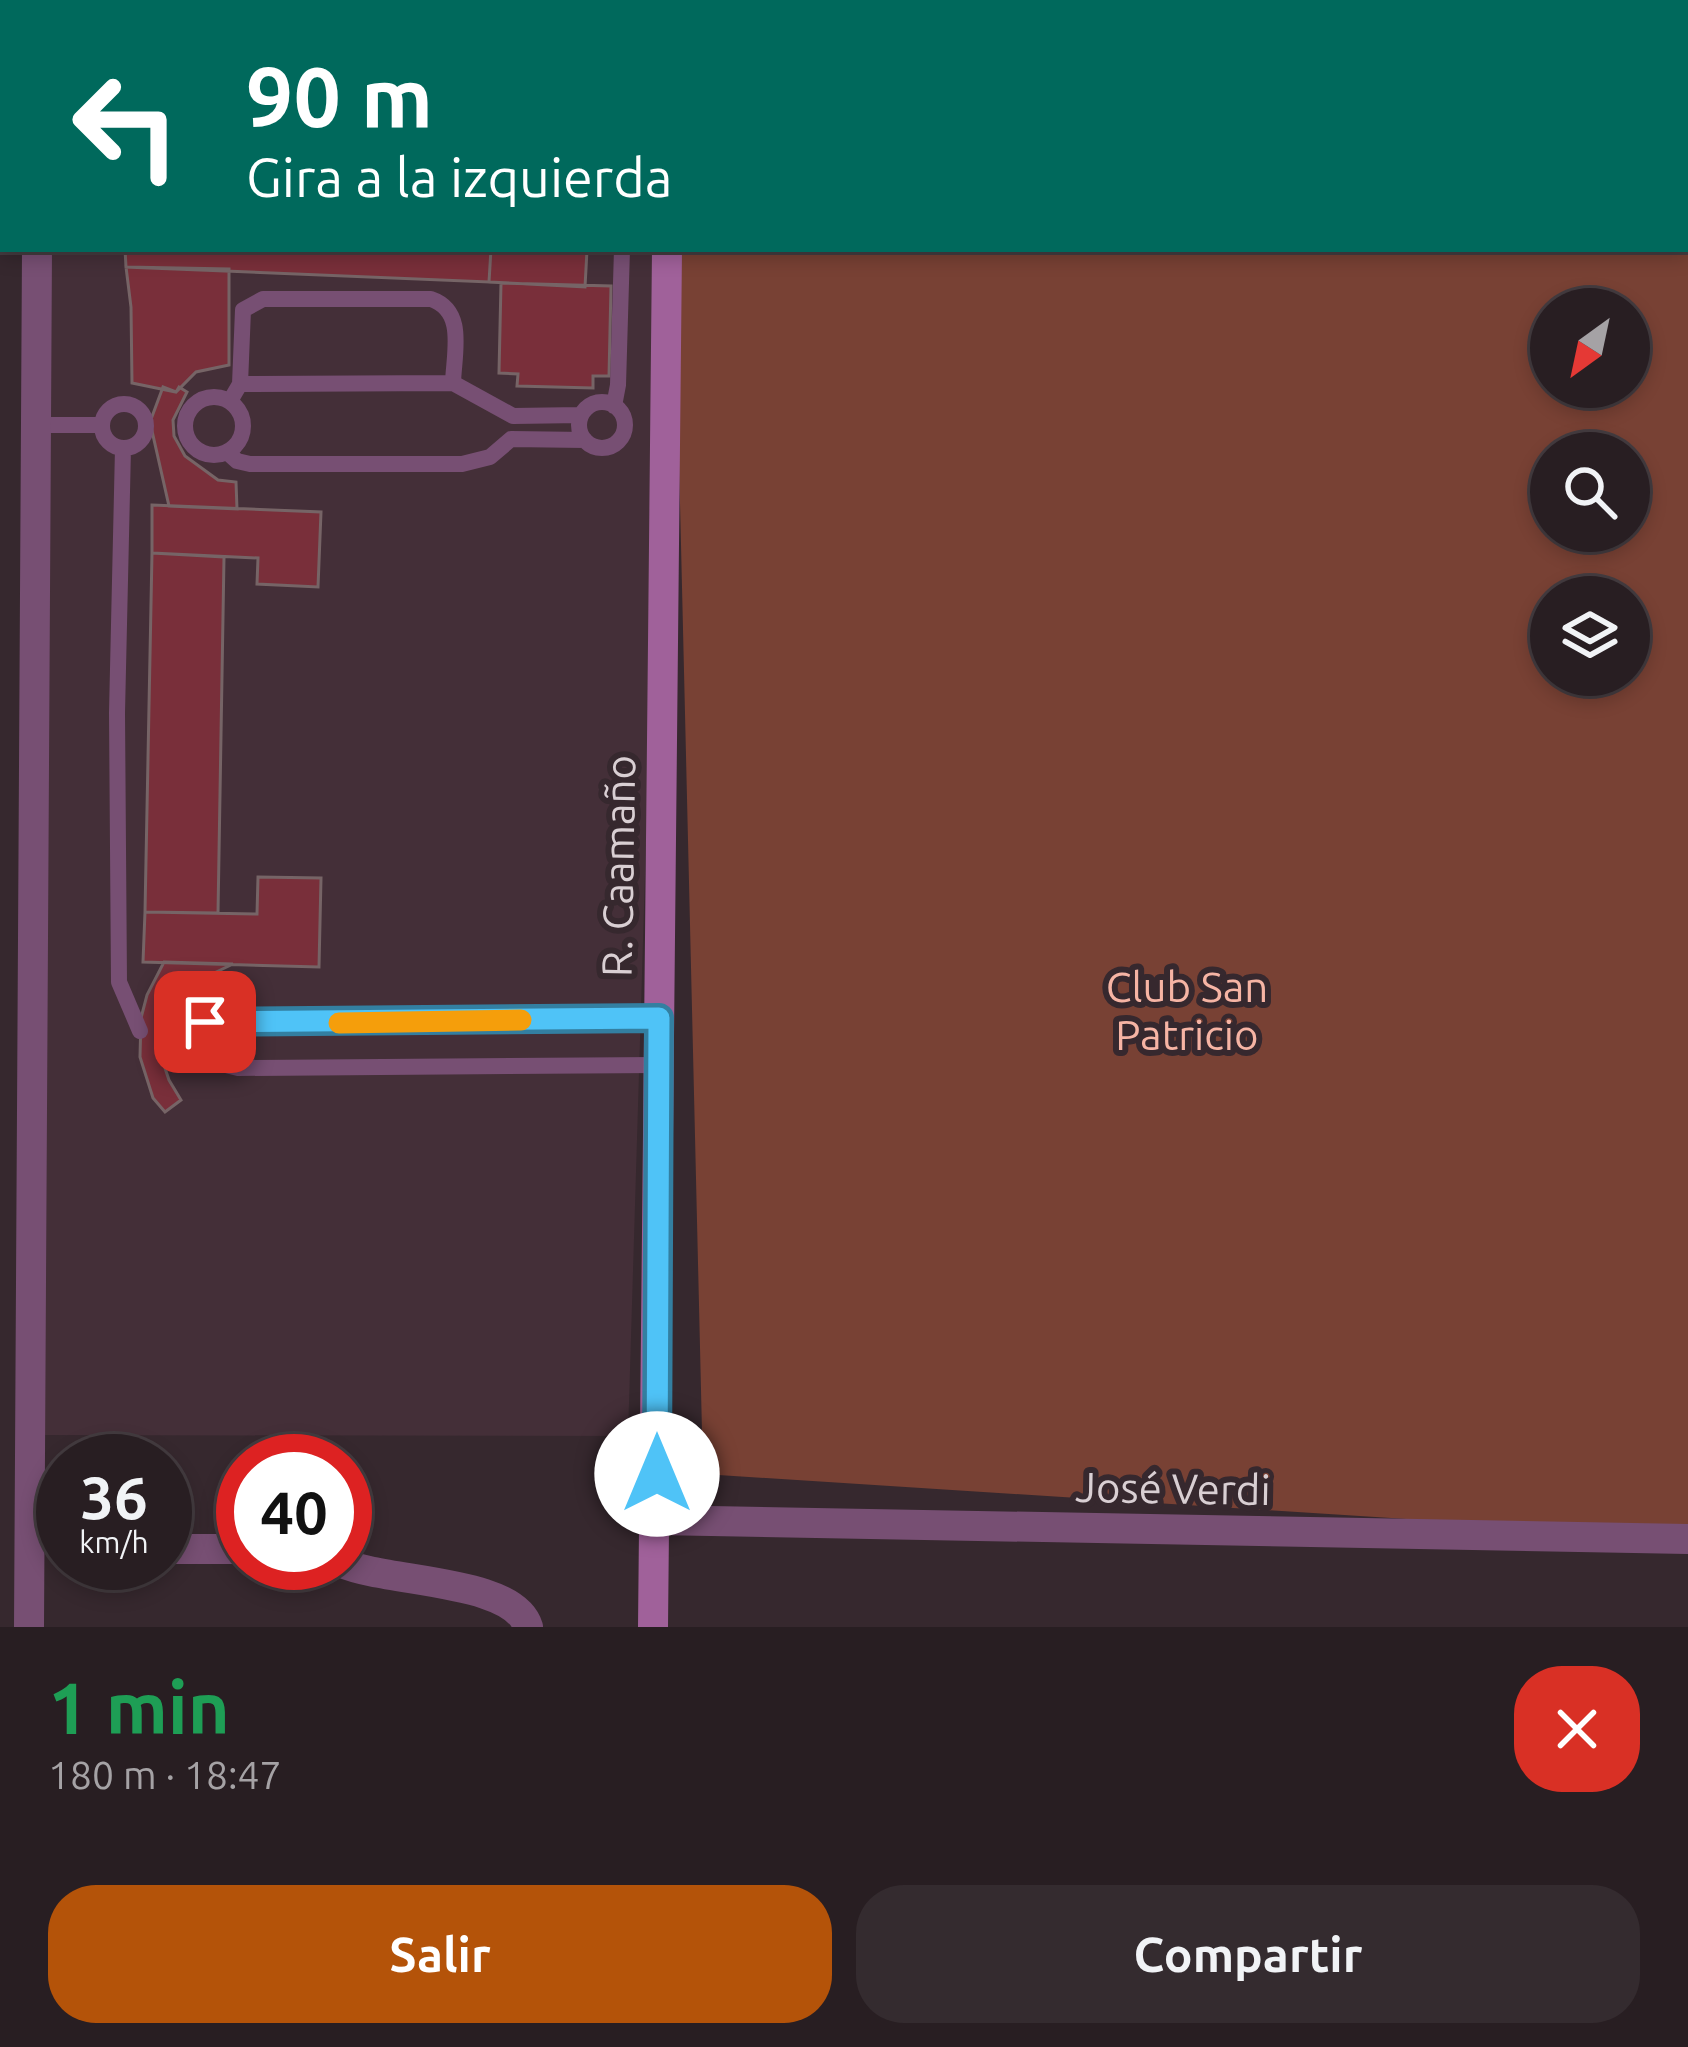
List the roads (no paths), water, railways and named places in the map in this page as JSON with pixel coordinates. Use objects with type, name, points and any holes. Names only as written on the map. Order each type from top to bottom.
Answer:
[{"type":"street","points":[[29,1627],[37,252]]},
{"type":"street","name":"R. Caamaño","points":[[653,1627],[668,252]]},
{"type":"street","name":"José Verdi","points":[[657,1520],[1688,1539]]},
{"type":"street","points":[[372,1571],[472,1588],[512,1602],[528,1627]]},
{"type":"lane","points":[[614,406],[622,252]]},
{"type":"lane","points":[[230,401],[240,384],[243,310],[263,299],[430,299],[442,303],[452,312],[455,324],[453,382]]},
{"type":"lane","points":[[227,452],[250,464],[462,464],[490,457],[511,439],[585,440],[598,448],[620,440],[623,417],[614,406],[599,402],[581,415],[513,416],[453,382],[240,384]]},
{"type":"lane","points":[[200,399],[230,401],[243,423],[240,440],[227,452],[202,453],[188,441],[178,422],[200,399]]},
{"type":"lane","points":[[119,404],[140,409],[148,422],[141,441],[123,448],[110,443],[102,425],[106,411],[119,404]]},
{"type":"lane","points":[[581,415],[579,428],[585,440]]},
{"type":"lane","points":[[511,439],[513,416]]},
{"type":"lane","points":[[36,425],[102,425]]},
{"type":"lane","points":[[123,448],[117,712],[119,982],[136,1019]]},
{"type":"lane","points":[[658,1065],[238,1069],[198,1058],[163,1034],[659,1018]]},
{"type":"park label","name":"Club San Patricio","points":[[1187,1010]]}]
